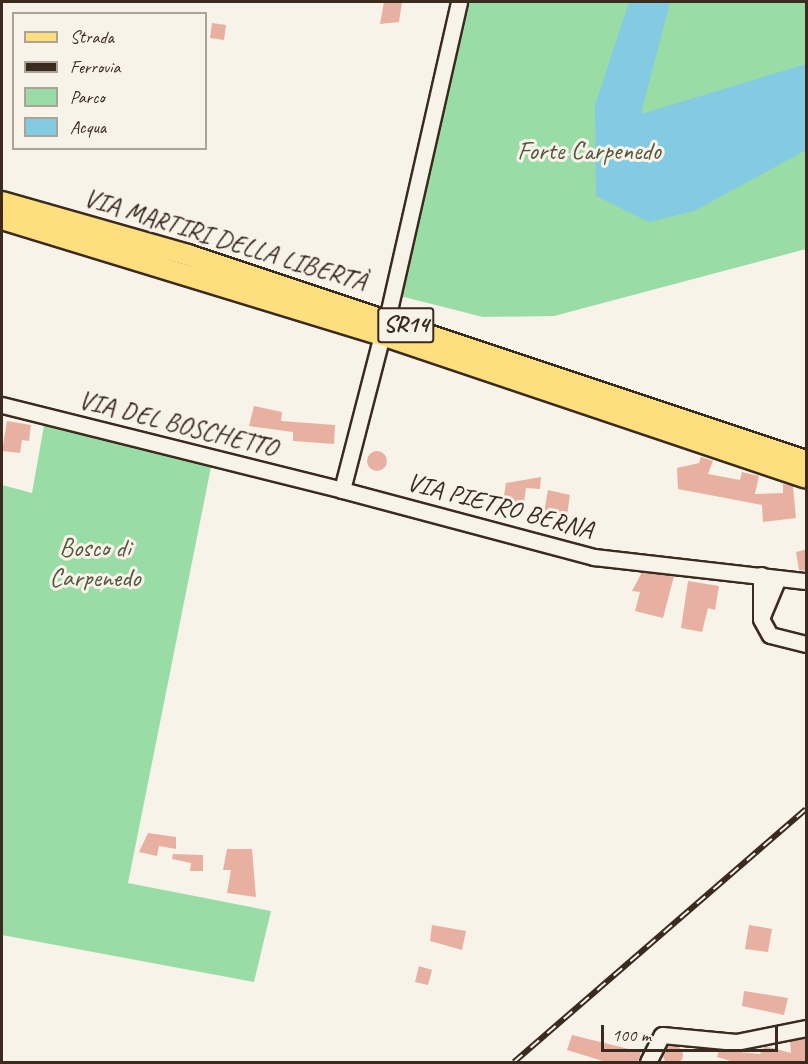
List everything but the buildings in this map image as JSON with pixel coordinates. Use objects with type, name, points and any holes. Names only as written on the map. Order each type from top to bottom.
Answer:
[{"type":"main road","name":"VIA MARTIRI DELLA LIBERTÀ","points":[[2,202],[807,461]]},
{"type":"main road","name":"VIA MARTIRI DELLA LIBERTÀ","points":[[2,219],[385,327],[807,478]]},
{"type":"street","points":[[342,490],[385,327],[459,2]]},
{"type":"street","name":"VIA DEL BOSCHETTO","points":[[2,405],[342,490]]},
{"type":"street","name":"VIA PIETRO BERNA","points":[[342,490],[594,556],[807,581]]},
{"type":"street","points":[[760,575],[761,619],[770,635],[807,644]]},
{"type":"street","points":[[761,619],[778,578]]},
{"type":"street","points":[[648,1062],[662,1035],[736,1042],[807,1028]]},
{"type":"green space","name":"Forte Carpenedo","points":[[470,2],[806,2],[806,249],[554,316],[483,317],[400,296]]},
{"type":"green space","name":"Bosco di Carpenedo","points":[[45,420],[212,462],[128,883],[271,911],[254,982],[2,935],[2,485],[32,493]]},
{"type":"water","points":[[629,2],[670,2],[641,114],[806,64],[806,150],[694,211],[649,222],[596,196],[595,105]]},
{"type":"railway","points":[[514,1062],[806,809]]}]
